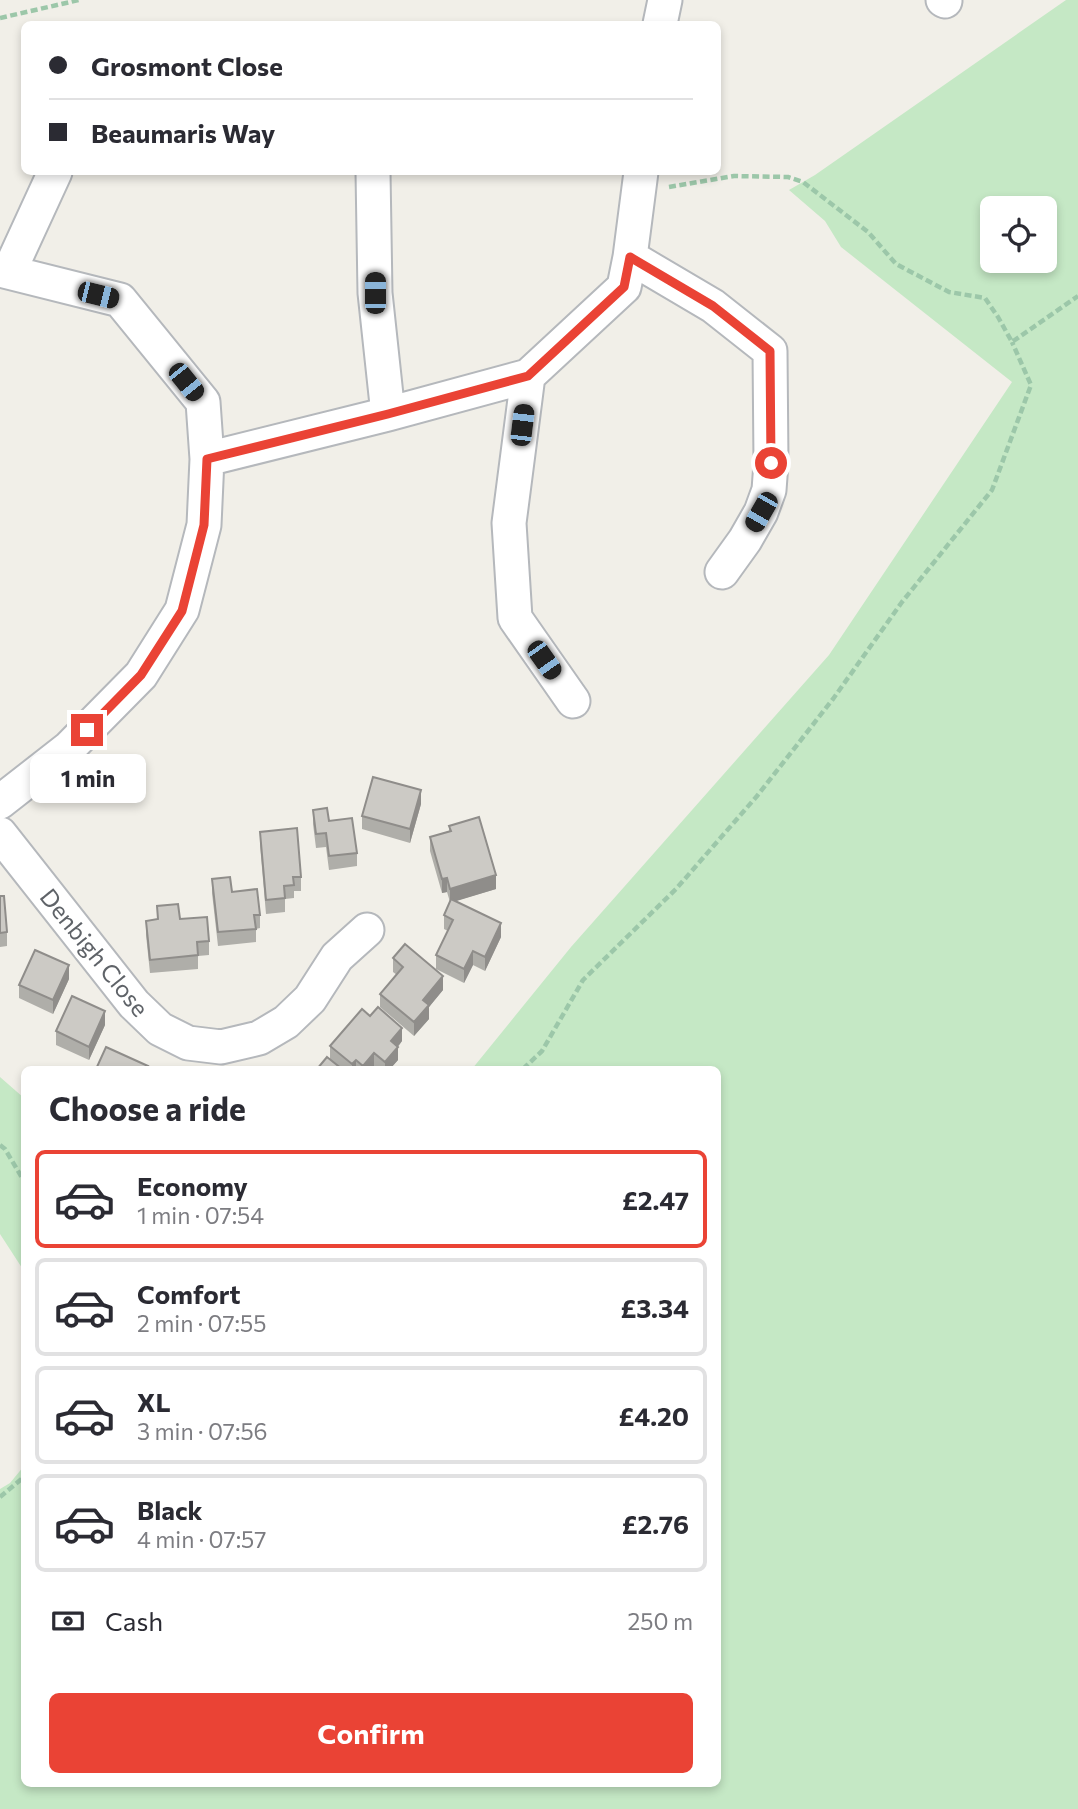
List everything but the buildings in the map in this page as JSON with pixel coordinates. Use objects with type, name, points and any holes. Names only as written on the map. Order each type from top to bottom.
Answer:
[{"type":"street","points":[[661,21],[665,0]]},
{"type":"street","points":[[0,802],[69,748],[141,675],[182,611],[204,525],[207,459],[203,402],[120,300],[4,271],[53,175]]},
{"type":"street","points":[[373,175],[375,293],[388,414]]},
{"type":"street","points":[[207,459],[528,376],[624,287],[640,180]]},
{"type":"street","points":[[630,257],[713,306],[770,351],[769,490],[761,512],[745,540],[722,572]]},
{"type":"street","points":[[528,376],[509,523],[515,618],[573,701]]},
{"type":"street","name":"Denbigh Close","points":[[0,834],[134,1004],[160,1029],[188,1043],[221,1046],[259,1038],[286,1022],[310,999],[327,948],[367,930]]},
{"type":"path","points":[[0,18],[79,0]]},
{"type":"path","points":[[526,1066],[542,1051],[583,980],[676,889],[757,796],[833,699],[902,602],[992,489],[1031,385],[1012,342],[985,298],[949,292],[896,264],[868,232],[803,182],[788,177],[734,176],[657,189],[640,180]]},
{"type":"path","points":[[1012,342],[1078,296]]},
{"type":"path","points":[[0,1145],[21,1176]]},
{"type":"path","points":[[0,1496],[21,1480]]},
{"type":"green space","points":[[1066,0],[1078,0],[1078,1809],[0,1809],[0,1489],[10,1483],[21,1470],[21,1787],[721,1787],[721,1066],[474,1066],[571,947],[829,655],[1012,382],[841,247],[825,221],[789,190],[815,175]]},
{"type":"green space","points":[[0,1077],[21,1095],[21,1266],[0,1234]]},
{"type":"route","points":[[87,730],[141,675],[182,611],[204,525],[207,459],[528,376],[624,287],[630,257],[713,306],[770,351],[771,463]]}]
